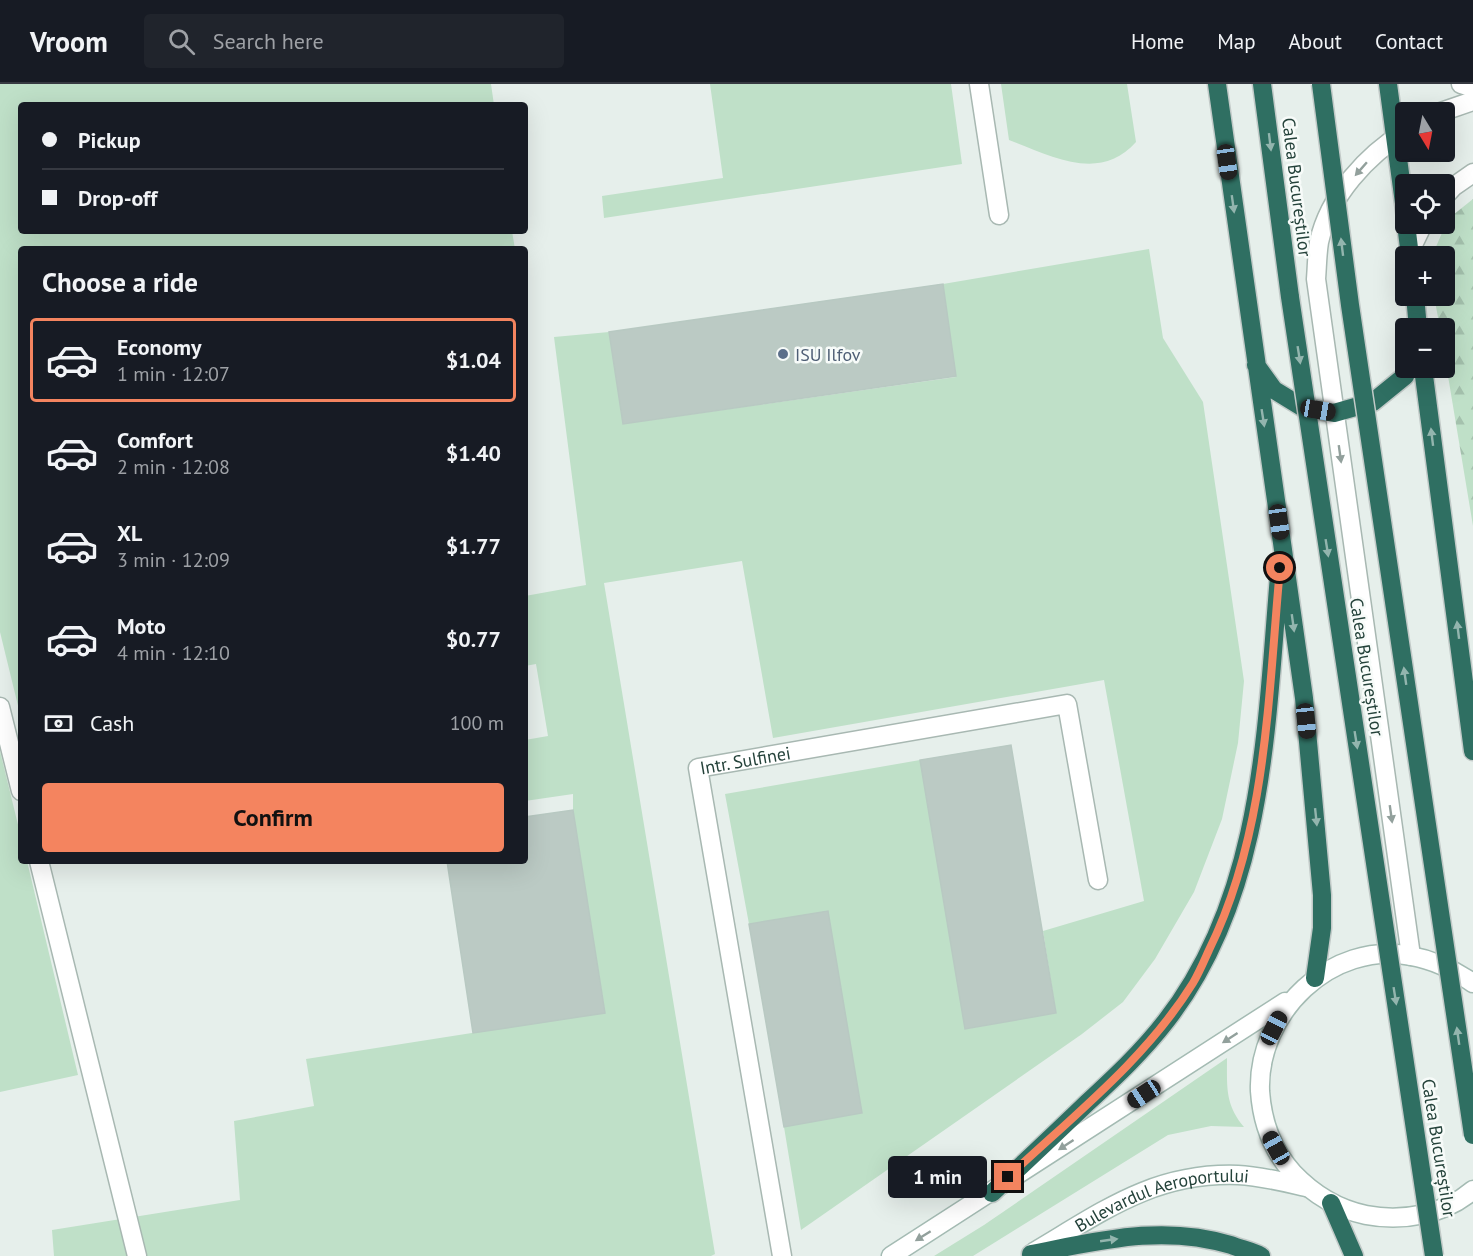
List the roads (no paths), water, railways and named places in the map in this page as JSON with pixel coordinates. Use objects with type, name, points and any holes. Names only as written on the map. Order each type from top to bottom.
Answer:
[{"type":"highway","points":[[1217,84],[1304,698],[1320,855],[1322,928],[1316,978]]},
{"type":"highway","name":"Calea Bucureștilor","points":[[1262,84],[1290,297],[1434,1256]]},
{"type":"highway","name":"Calea Bucureștilor","points":[[1321,84],[1350,305],[1473,1135]]},
{"type":"highway","points":[[1388,84],[1395,113]]},
{"type":"highway","points":[[1255,364],[1274,390],[1302,407],[1334,412],[1373,402],[1403,378]]},
{"type":"highway","points":[[1424,378],[1473,751]]},
{"type":"highway","points":[[992,1193],[1133,1060],[1166,1021],[1194,982],[1221,926],[1249,838],[1258,788],[1266,730],[1282,544]]},
{"type":"highway","points":[[1331,1203],[1354,1256]]},
{"type":"highway","points":[[1029,1255],[1116,1239],[1175,1234],[1213,1240],[1261,1256]]},
{"type":"street","points":[[979,84],[999,215]]},
{"type":"street","points":[[1461,84],[1473,88]]},
{"type":"street","points":[[1455,107],[1473,101]]},
{"type":"street","points":[[1395,138],[1362,166],[1332,207],[1319,242],[1316,279],[1411,956]]},
{"type":"street","points":[[1455,186],[1473,173]]},
{"type":"street","name":"Intr. Sulfinei","points":[[782,1256],[698,768],[1067,704],[1098,880]]},
{"type":"street","points":[[0,707],[18,778]]},
{"type":"street","points":[[40,864],[137,1256]]},
{"type":"street","points":[[891,1256],[992,1193],[1296,995],[1316,978],[1335,967],[1373,955],[1411,956],[1453,969],[1473,982]]},
{"type":"street","points":[[1296,995],[1280,1016],[1268,1040],[1260,1072],[1261,1106],[1268,1134],[1283,1161],[1306,1187],[1331,1203],[1356,1213],[1380,1218],[1429,1213],[1451,1204],[1473,1190]]},
{"type":"street","name":"Bulevardul Aeroportului","points":[[1029,1255],[1125,1199],[1175,1180],[1238,1175],[1261,1177],[1306,1187]]},
{"type":"place","name":"ISU Ilfov","points":[[783,354]]}]
